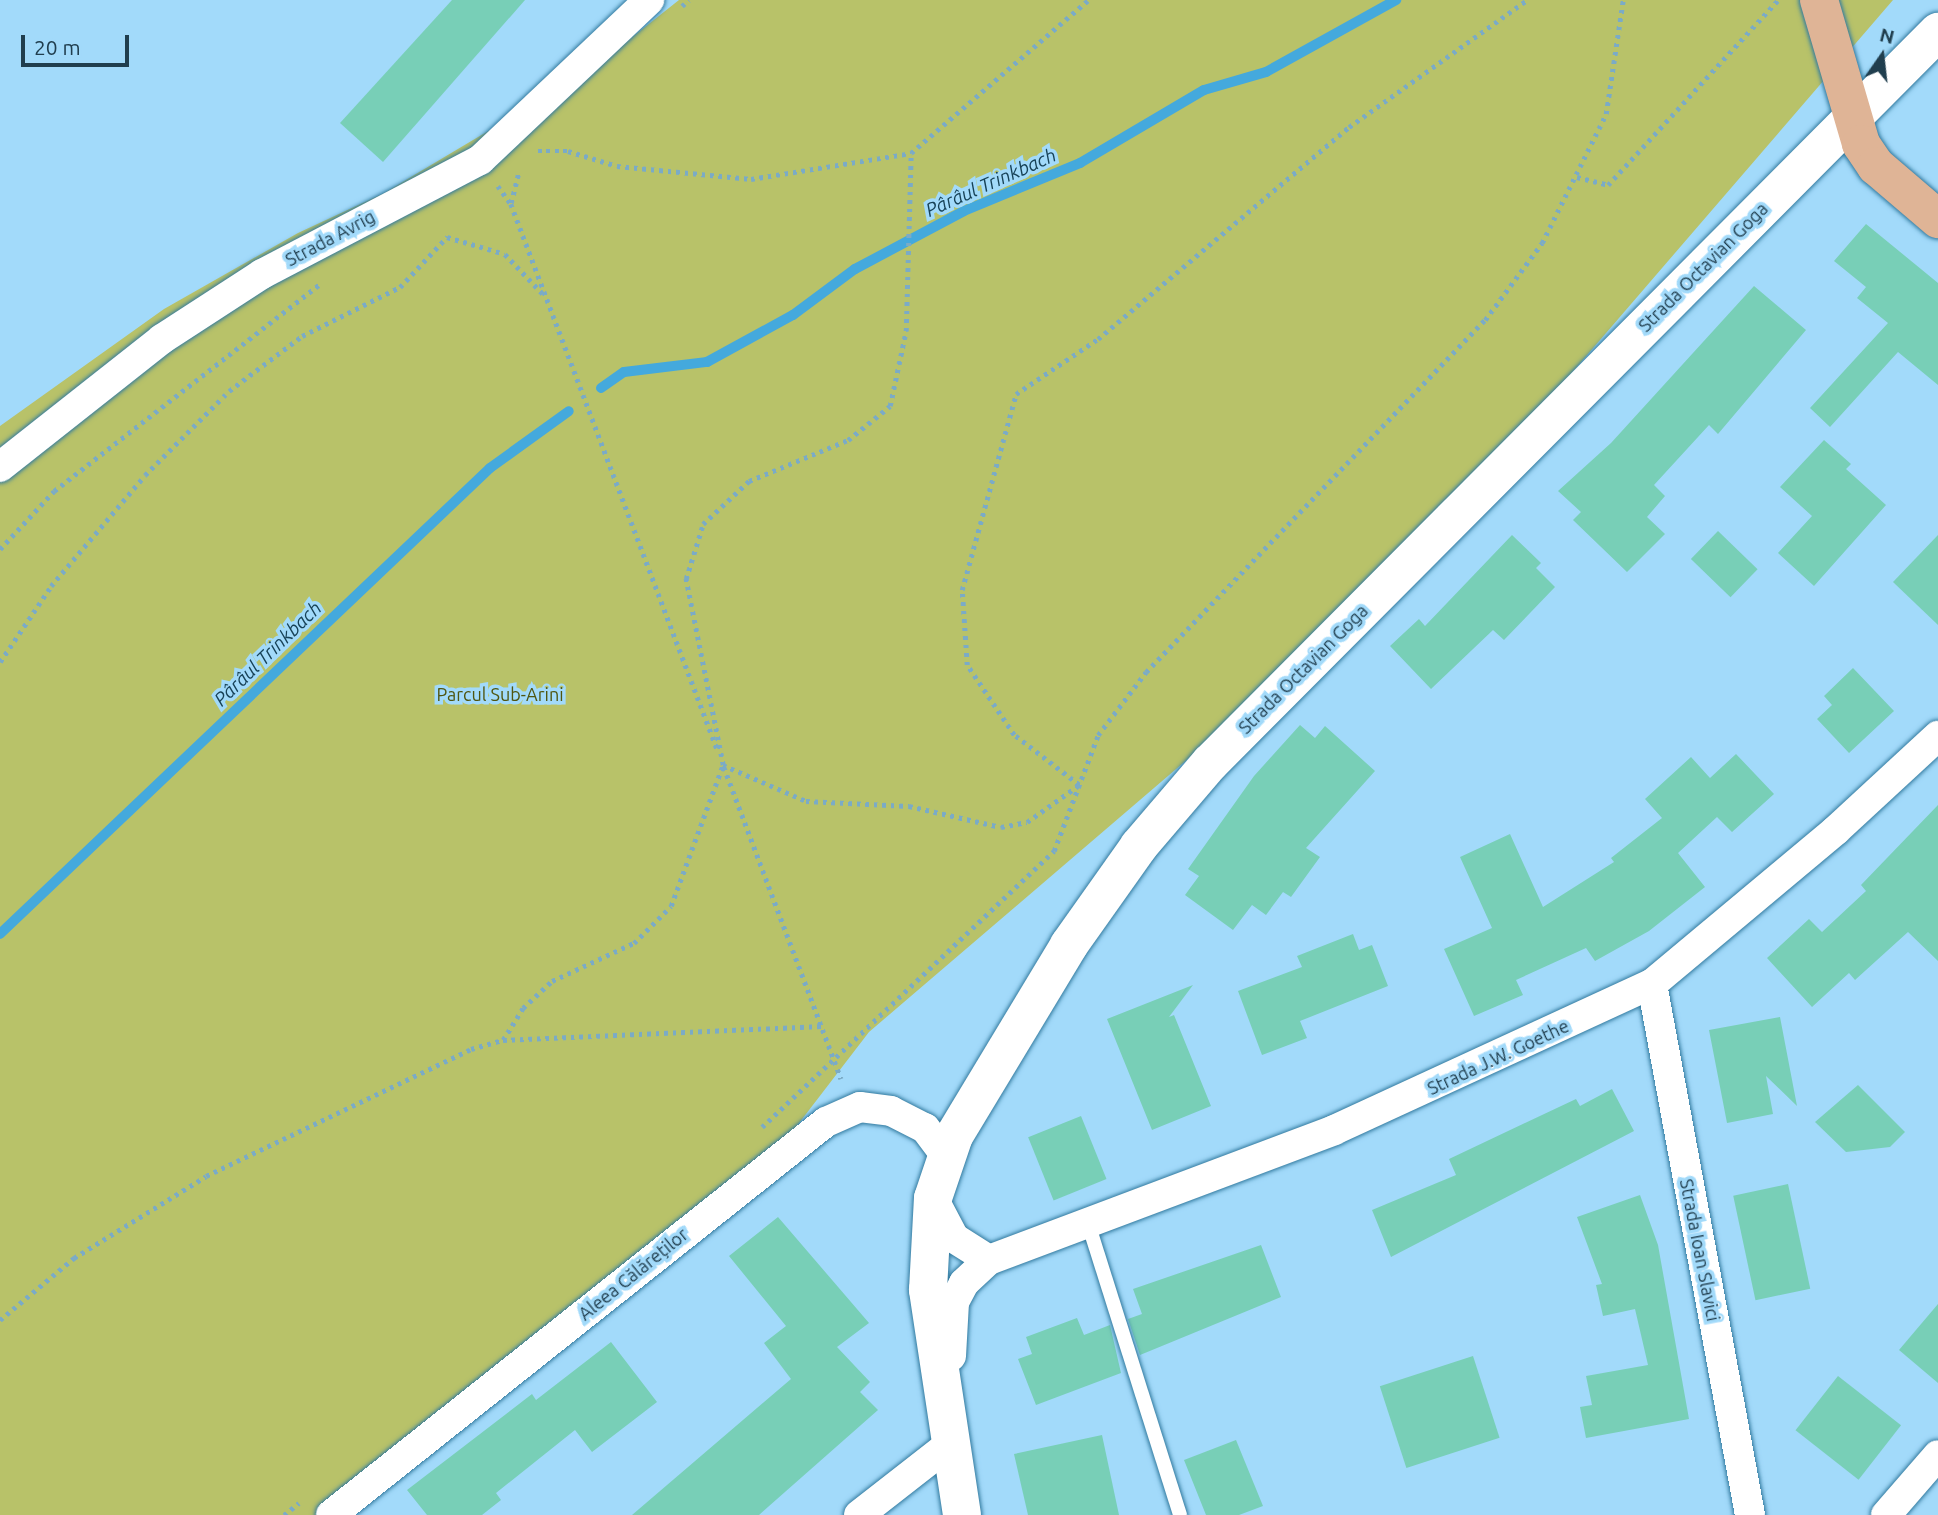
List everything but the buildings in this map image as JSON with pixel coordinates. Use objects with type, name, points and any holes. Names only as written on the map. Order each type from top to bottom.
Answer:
[{"type":"main road","points":[[1819,0],[1851,119],[1877,166],[1938,219]]},
{"type":"main road","name":"Strada Octavian Goga","points":[[962,1515],[928,1290],[933,1198],[945,1156],[1069,945],[1139,846],[1210,763],[1938,32]]},
{"type":"street","name":"Strada Avrig","points":[[0,467],[162,339],[262,274],[480,160],[649,0]]},
{"type":"street","name":"Strada J.W. Goethe","points":[[950,1444],[954,1302],[964,1283],[989,1260],[1346,1125],[1652,984],[1836,830],[1938,736]]},
{"type":"street","name":"Strada Ioan Slavici","points":[[1652,984],[1750,1515]]},
{"type":"street","name":"Aleea Călăreților","points":[[331,1515],[826,1122],[860,1107],[891,1111],[925,1128],[945,1156]]},
{"type":"street","points":[[933,1198],[954,1238],[989,1260]]},
{"type":"street","points":[[859,1515],[950,1444]]},
{"type":"street","points":[[1886,1515],[1938,1455]]},
{"type":"lane","points":[[1088,1223],[1180,1515]]},
{"type":"path","points":[[524,151],[568,151],[617,166],[751,179],[911,153],[1088,0]]},
{"type":"path","points":[[1079,785],[1014,735],[967,665],[962,590],[1016,394],[1098,339],[1349,127],[1527,0]]},
{"type":"path","points":[[756,1133],[1054,850],[1098,736],[1146,672],[1485,320],[1542,243],[1606,114],[1623,0]]},
{"type":"path","points":[[1577,177],[1608,185],[1779,0]]},
{"type":"path","points":[[503,1040],[523,1008],[552,981],[634,943],[671,906],[723,765],[685,579],[703,524],[748,481],[848,440],[890,407],[906,331],[911,153]]},
{"type":"path","points":[[521,164],[511,204],[835,1056],[844,1092]]},
{"type":"path","points":[[0,663],[51,586],[145,475],[229,391],[302,336],[400,287],[447,237],[505,254],[545,296]]},
{"type":"path","points":[[0,549],[54,491],[327,279]]},
{"type":"path","points":[[723,765],[806,801],[909,806],[1001,827],[1027,822],[1079,785]]},
{"type":"path","points":[[0,1320],[74,1258],[206,1176],[471,1048],[503,1040],[822,1026]]},
{"type":"green space","name":"Parcul Sub-Arini","points":[[679,0],[1893,0],[1538,412],[1203,746],[869,1032],[763,1170],[331,1515],[0,1515],[0,426],[164,309],[298,233],[384,193],[592,69]]},
{"type":"waterway","name":"Pârâul Trinkbach","points":[[601,388],[624,372],[707,362],[793,315],[855,269],[964,211],[1080,163],[1204,90],[1266,72],[1396,0]]},
{"type":"waterway","name":"Pârâul Trinkbach","points":[[0,934],[490,468],[569,411]]}]
